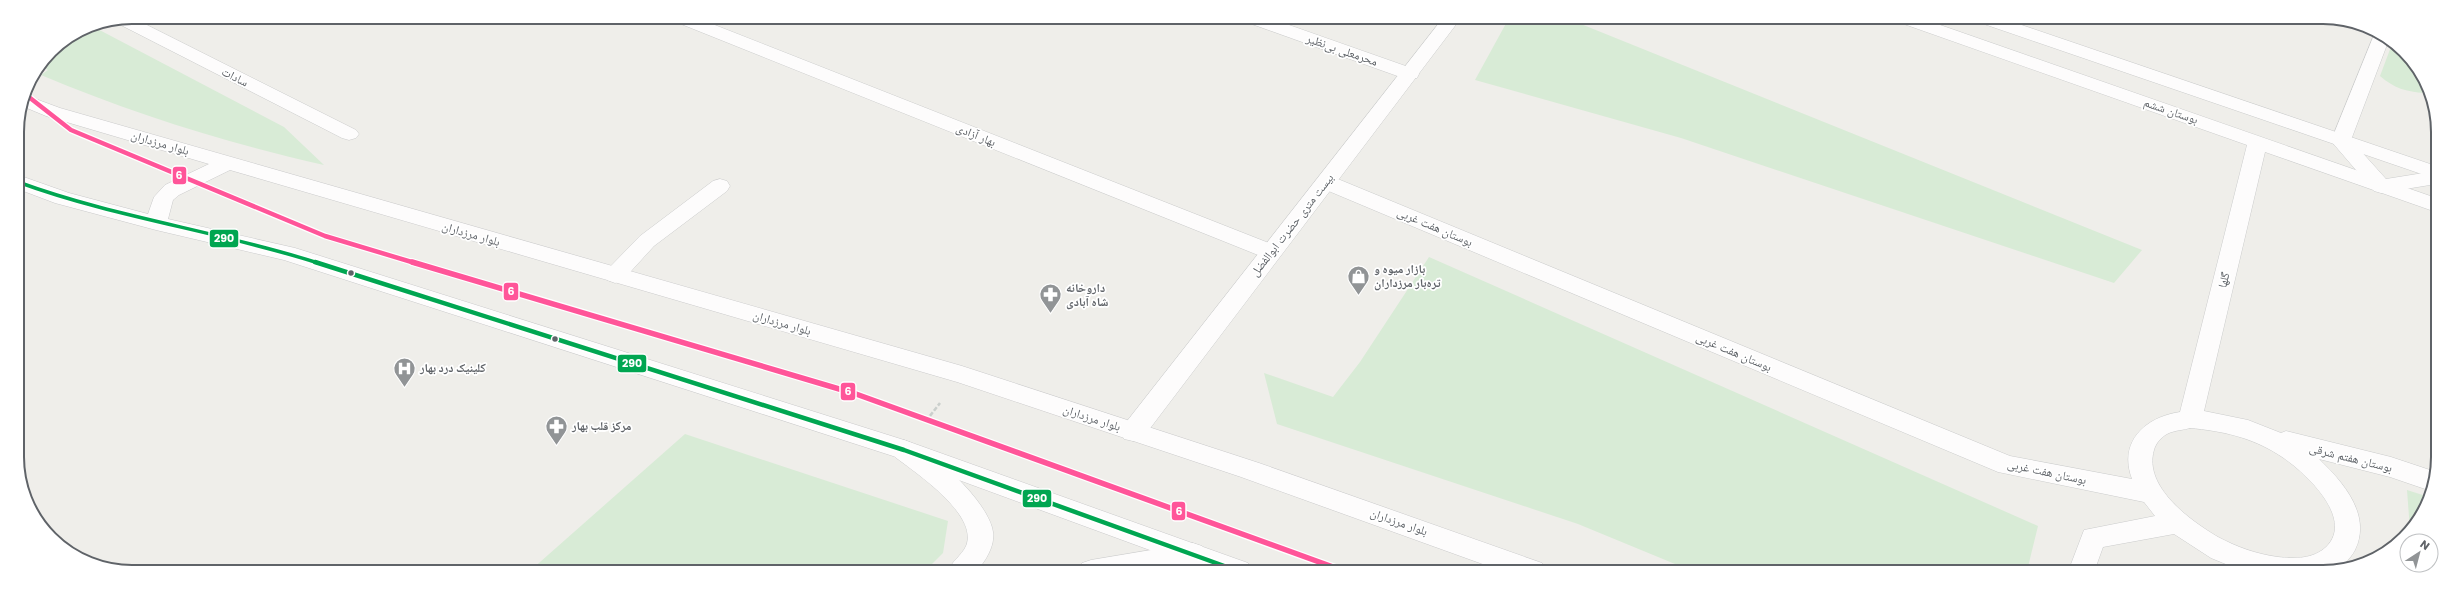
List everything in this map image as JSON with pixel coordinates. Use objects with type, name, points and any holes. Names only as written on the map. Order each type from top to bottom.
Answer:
[{"type":"street","name":"سادات","points":[[131,24],[349,134]]},
{"type":"street","name":"بهار آزادی","points":[[697,24],[1271,252]]},
{"type":"street","name":"محرمعلی بی‌نظیر","points":[[1269,24],[1410,74]]},
{"type":"street","name":"بیست متری حضرت ابوالفضل","points":[[1133,432],[1448,24]]},
{"type":"street","name":"بوستان ششم","points":[[1921,24],[2258,141],[2431,203]]},
{"type":"street","points":[[2002,24],[2431,171]]},
{"type":"street","points":[[2341,141],[2380,40]]},
{"type":"street","points":[[32,90],[53,112]]},
{"type":"street","name":"بلوار مرزداران","points":[[29,102],[53,112],[962,375],[1258,472],[1516,565]]},
{"type":"street","name":"گلها","points":[[2190,419],[2258,141]]},
{"type":"street","points":[[2341,141],[2381,186],[2431,178]]},
{"type":"street","points":[[156,223],[164,197],[172,190],[229,162]]},
{"type":"street","name":"بوستان هفت غربی","points":[[1326,182],[2007,465],[2151,493]]},
{"type":"street","points":[[24,184],[62,198],[156,223],[287,253],[904,450],[1223,565]]},
{"type":"street","points":[[614,275],[647,241],[720,186]]},
{"type":"street","points":[[2257,565],[2227,554],[2201,540],[2178,522],[2151,493],[2140,471],[2140,450],[2149,434],[2166,424],[2190,419],[2214,420],[2240,426],[2266,436],[2299,456],[2326,480],[2343,506],[2349,531],[2342,551],[2321,565]]},
{"type":"street","name":"بوستان هفتم شرقی","points":[[2266,436],[2391,467],[2428,480]]},
{"type":"street","points":[[904,450],[967,504],[980,523],[979,545],[965,565]]},
{"type":"street","points":[[2083,565],[2093,538],[2178,522]]},
{"type":"street","points":[[1127,565],[1193,554]]},
{"type":"path","points":[[904,450],[962,375]]},
{"type":"green space","points":[[1506,24],[1581,24],[2142,250],[2114,283],[1681,138],[1475,80]]},
{"type":"green space","points":[[99,30],[284,127],[324,165],[216,137],[146,115],[41,75],[48,70],[45,68],[46,66],[72,42],[84,35]]},
{"type":"green space","points":[[2391,48],[2409,66],[2417,78],[2424,93],[2401,89],[2390,84],[2380,76]]},
{"type":"green space","points":[[1429,257],[2038,526],[2028,565],[1677,565],[1578,524],[1277,424],[1264,373],[1333,397],[1360,362]]},
{"type":"green space","points":[[685,434],[948,521],[943,553],[931,565],[537,565]]},
{"type":"green space","points":[[2407,490],[2424,495],[2417,511],[2409,522]]},
{"type":"transit line","name":"6","points":[[30,98],[71,130],[325,236],[856,394],[1327,565]]},
{"type":"transit line","name":"290","points":[[24,184],[62,198],[156,223],[287,253],[904,450],[1221,565]]},
{"type":"place","name":"بازار میوه و تره‌بار مرزداران","points":[[1359,296]]},
{"type":"place","name":"داروخانه شاه آبادی","points":[[1050,314]]},
{"type":"place","name":"کلینیک درد بهار","points":[[404,388]]},
{"type":"place","name":"مرکز قلب بهار","points":[[556,446]]}]
